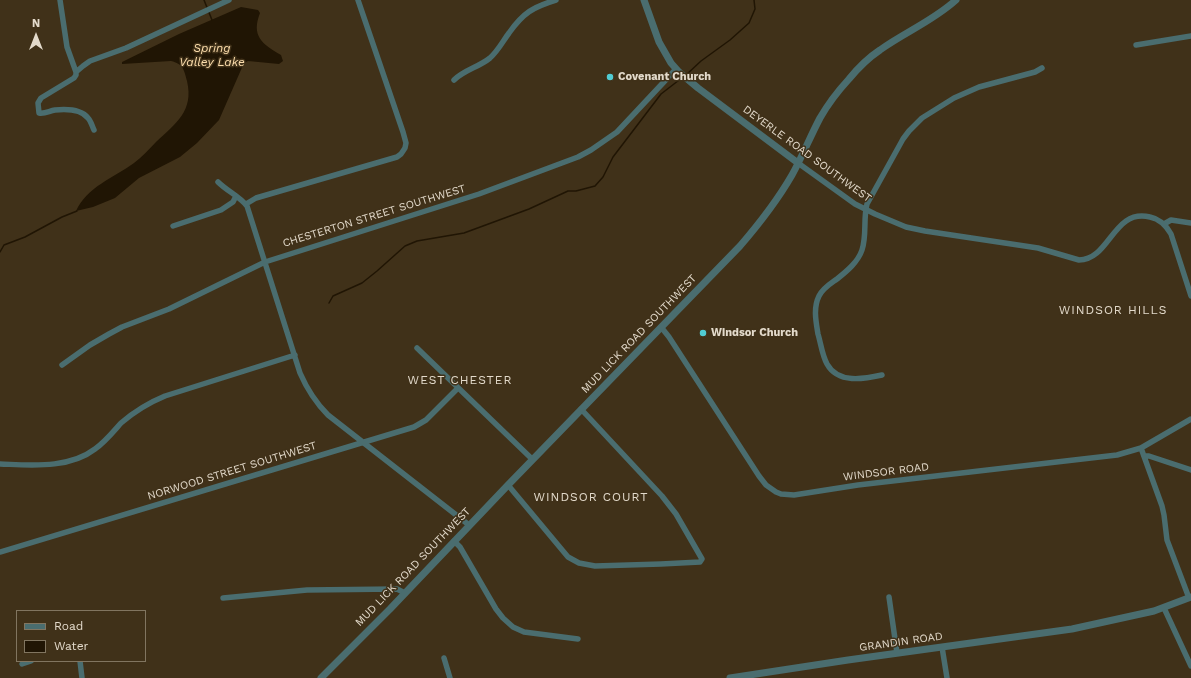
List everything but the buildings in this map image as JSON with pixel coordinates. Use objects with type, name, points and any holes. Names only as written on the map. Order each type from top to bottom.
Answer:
[{"type":"street","points":[[60,0],[68,48],[76,72]]},
{"type":"street","points":[[94,130],[88,118],[81,112],[74,110],[60,110],[39,113],[37,106],[39,100],[74,78],[76,72],[94,59],[137,43],[229,0]]},
{"type":"street","points":[[246,204],[256,198],[384,161],[397,156],[404,151],[406,143],[403,132],[358,0]]},
{"type":"street","points":[[454,80],[464,72],[491,57],[497,51],[520,18],[541,5],[556,0]]},
{"type":"street","name":"DEYERLE ROAD SOUTHWEST","points":[[644,0],[659,42],[668,58],[681,73],[698,88],[798,163],[866,210],[894,222],[925,231],[1038,248],[1079,260],[1092,257],[1128,219],[1138,216],[1151,217],[1164,224]]},
{"type":"street","name":"MUD LICK ROAD SOUTHWEST","points":[[321,678],[756,228],[782,191],[798,163],[820,118],[848,80],[861,66],[881,49],[938,15],[956,0]]},
{"type":"street","points":[[1136,45],[1191,36]]},
{"type":"street","points":[[882,375],[870,378],[851,379],[835,373],[830,368],[825,359],[816,320],[816,309],[819,295],[827,286],[852,267],[858,258],[862,250],[865,234],[866,210],[868,202],[903,139],[912,128],[922,118],[966,92],[979,87],[1029,74],[1042,68]]},
{"type":"street","name":"CHESTERTON STREET SOUTHWEST","points":[[62,365],[90,345],[122,327],[169,309],[265,262],[479,194],[578,157],[608,140],[681,73]]},
{"type":"street","points":[[218,182],[226,190],[246,204],[250,212],[302,378],[314,400],[328,415],[469,525]]},
{"type":"street","points":[[173,226],[221,210],[233,202],[236,196]]},
{"type":"street","points":[[1191,223],[1171,220],[1164,224],[1172,237],[1191,296]]},
{"type":"street","name":"WINDSOR ROAD","points":[[661,327],[759,476],[771,490],[781,494],[794,495],[858,485],[1117,455],[1141,448],[1191,419]]},
{"type":"street","points":[[417,348],[532,460]]},
{"type":"street","points":[[0,464],[38,465],[60,463],[77,459],[95,450],[133,413],[152,401],[295,356]]},
{"type":"street","name":"NORWOOD STREET SOUTHWEST","points":[[0,552],[408,428],[421,423],[458,388]]},
{"type":"street","points":[[508,485],[568,557],[584,565],[602,566],[661,564],[700,562],[702,560],[676,514],[662,496],[581,409]]},
{"type":"street","points":[[1141,448],[1162,506],[1166,540],[1190,598]]},
{"type":"street","points":[[1144,456],[1149,456],[1191,470]]},
{"type":"street","points":[[454,541],[460,547],[496,609],[508,624],[524,632],[578,639]]},
{"type":"street","points":[[223,598],[252,594],[318,589],[397,589],[405,592]]},
{"type":"street","points":[[889,597],[897,653]]},
{"type":"street","name":"GRANDIN ROAD","points":[[730,678],[1075,628],[1164,608],[1190,598]]},
{"type":"street","points":[[1164,608],[1191,666]]},
{"type":"street","points":[[942,647],[947,678]]},
{"type":"street","points":[[444,658],[450,678]]},
{"type":"street","points":[[22,664],[29,662]]},
{"type":"street","points":[[80,662],[82,678]]},
{"type":"water","name":"Spring Valley Lake","points":[[241,7],[258,10],[260,13],[257,28],[260,38],[268,47],[281,55],[283,61],[279,64],[248,61],[244,63],[219,120],[197,143],[180,157],[139,178],[115,198],[93,207],[76,211],[87,195],[94,189],[143,156],[182,116],[186,108],[188,101],[187,81],[181,65],[171,61],[122,64],[122,62],[179,34]]},
{"type":"waterway","points":[[204,0],[212,20]]},
{"type":"waterway","points":[[686,75],[701,61],[730,40],[749,23],[755,9],[754,0]]},
{"type":"waterway","points":[[329,303],[333,296],[362,283],[405,246],[417,241],[464,233],[529,209],[568,191],[576,191],[595,186],[603,177],[613,157],[661,94],[683,77]]},
{"type":"waterway","points":[[0,252],[4,245],[25,237],[62,217],[77,211]]},
{"type":"place","name":"Covenant Church","points":[[610,77]]},
{"type":"place","name":"Windsor Church","points":[[703,333]]},
{"type":"district","name":"WINDSOR HILLS","points":[[1113,310]]},
{"type":"district","name":"WEST CHESTER","points":[[460,380]]},
{"type":"district","name":"WINDSOR COURT","points":[[591,497]]}]
